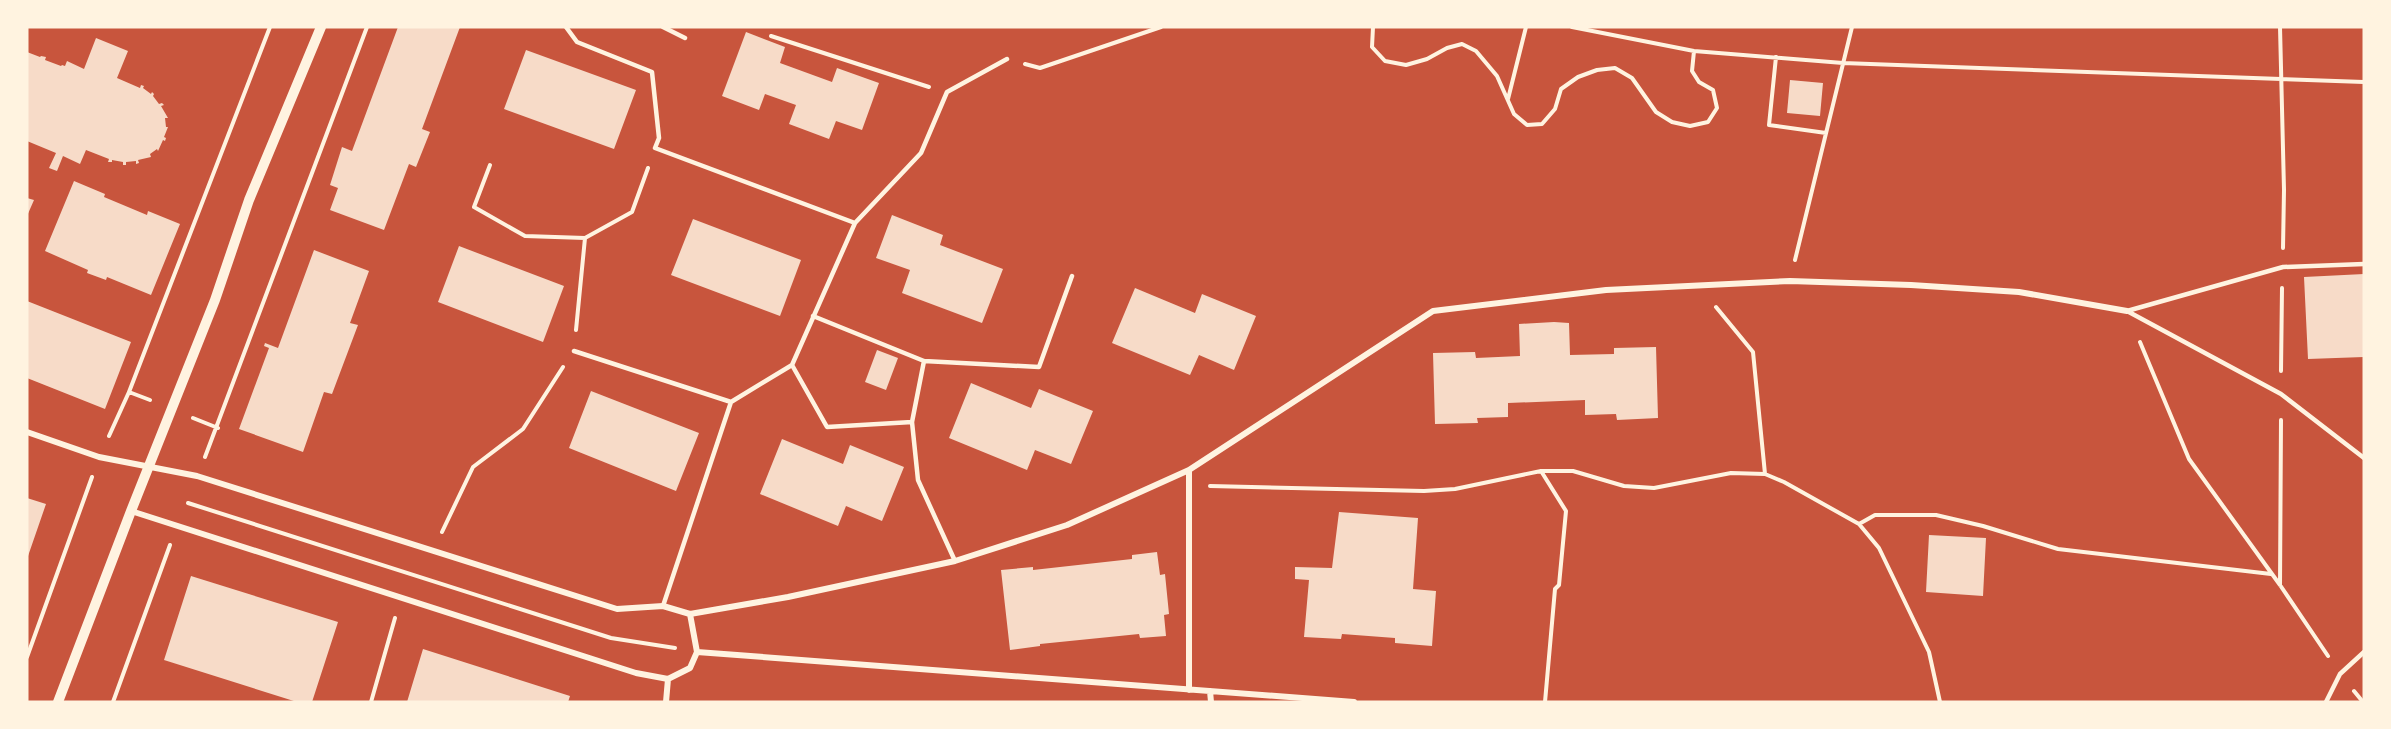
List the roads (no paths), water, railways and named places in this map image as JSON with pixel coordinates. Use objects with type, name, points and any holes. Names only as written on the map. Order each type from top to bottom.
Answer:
[{"type":"street","points":[[58,702],[215,300],[249,200],[321,27]]},
{"type":"street","points":[[27,432],[99,457],[197,476],[617,609],[663,606],[690,614],[788,597],[955,561],[1067,525],[1189,470],[1433,311],[1606,290],[1790,281],[1911,285],[2019,292],[2127,311]]},
{"type":"street","points":[[1189,470],[1189,690]]},
{"type":"street","points":[[131,511],[636,673],[668,679],[690,668],[698,652],[690,614]]},
{"type":"street","points":[[698,652],[1354,702]]},
{"type":"street","points":[[666,702],[668,679]]},
{"type":"street","points":[[1210,691],[1211,702]]},
{"type":"lane","points":[[566,27],[577,42],[652,72],[659,138],[656,148],[855,222]]},
{"type":"lane","points":[[663,27],[685,38]]},
{"type":"lane","points":[[663,606],[730,402],[792,365],[855,222],[921,153],[947,92],[1007,59]]},
{"type":"lane","points":[[2127,311],[2283,267],[2364,264]]},
{"type":"lane","points":[[813,316],[924,360],[1039,367],[1072,276]]},
{"type":"lane","points":[[2127,311],[2281,394],[2364,459]]},
{"type":"lane","points":[[574,351],[730,402]]},
{"type":"lane","points":[[924,360],[912,422],[918,480],[955,561]]},
{"type":"lane","points":[[792,365],[827,427],[912,422]]},
{"type":"lane","points":[[2326,702],[2340,675],[2364,652]]}]
